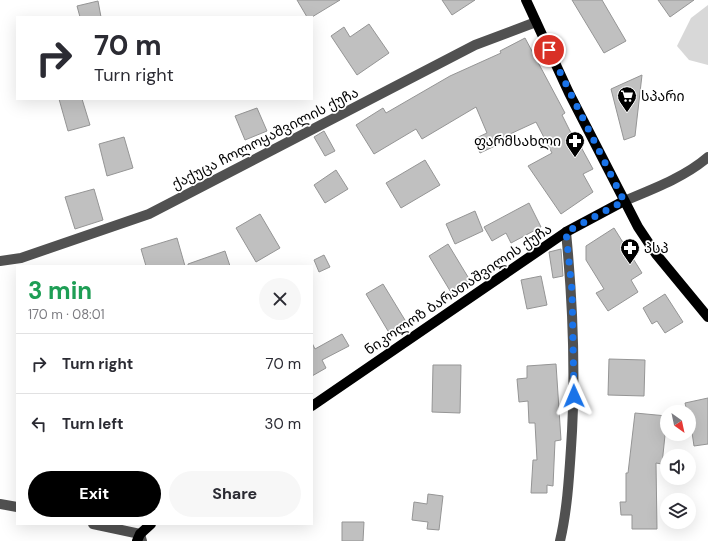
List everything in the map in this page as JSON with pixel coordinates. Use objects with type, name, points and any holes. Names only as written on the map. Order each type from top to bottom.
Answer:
[{"type":"main road","points":[[526,0],[569,93],[624,201],[646,240],[708,316]]},
{"type":"main road","name":"ნიკოლოზ ბარათაშვილის ქუჩა","points":[[313,405],[566,232],[624,201]]},
{"type":"main road","points":[[140,539],[150,525]]},
{"type":"street","name":"ქაქუცა ჩოლოყაშვილის ქუჩა","points":[[0,261],[21,258],[149,214],[476,46],[536,22]]},
{"type":"street","points":[[624,201],[653,190],[698,165],[708,157]]},
{"type":"street","points":[[560,541],[564,524],[574,411],[572,291],[566,232]]},
{"type":"street","points":[[0,504],[16,507]]},
{"type":"street","points":[[96,525],[140,539]]},
{"type":"shaded area","points":[[708,5],[708,65],[689,60],[677,46],[691,18]]},
{"type":"building","points":[[297,0],[340,0],[313,16],[306,16]]},
{"type":"building","points":[[442,0],[475,0],[452,15]]},
{"type":"building","points":[[572,0],[602,0],[626,41],[604,53]]},
{"type":"building","points":[[658,0],[694,0],[670,17]]},
{"type":"building","points":[[98,1],[101,16],[80,16],[77,6]]},
{"type":"building","points":[[369,24],[389,53],[357,75],[331,36],[344,27],[350,37]]},
{"type":"building","points":[[525,38],[565,113],[562,115],[573,137],[575,136],[593,169],[583,174],[593,192],[561,214],[528,166],[552,153],[536,122],[510,134],[512,138],[480,153],[474,139],[487,133],[476,107],[422,139],[416,129],[374,154],[356,125],[383,108],[386,113],[450,76],[501,53],[500,51]]},
{"type":"building","points":[[642,75],[635,136],[624,140],[611,89]]},
{"type":"building","points":[[59,100],[82,100],[90,125],[68,131]]},
{"type":"building","points":[[257,108],[267,131],[245,140],[235,116]]},
{"type":"building","points":[[324,131],[335,151],[325,156],[314,137]]},
{"type":"building","points":[[124,137],[133,168],[107,176],[99,144]]},
{"type":"building","points":[[425,160],[440,185],[401,208],[386,183]]},
{"type":"building","points":[[336,170],[348,189],[325,203],[314,185]]},
{"type":"building","points":[[94,189],[103,220],[75,229],[65,197]]},
{"type":"building","points":[[529,203],[541,227],[511,243],[506,233],[492,241],[484,227]]},
{"type":"building","points":[[475,211],[483,231],[455,244],[446,224]]},
{"type":"building","points":[[260,214],[280,248],[256,262],[236,228]]},
{"type":"building","points":[[614,228],[642,273],[631,280],[638,292],[608,311],[596,293],[604,289],[586,260],[586,246]]},
{"type":"building","points":[[177,238],[185,265],[146,265],[141,249]]},
{"type":"building","points":[[448,244],[471,282],[452,294],[429,256]]},
{"type":"building","points":[[561,249],[563,276],[553,278],[549,252]]},
{"type":"building","points":[[225,251],[230,265],[188,265]]},
{"type":"building","points":[[324,255],[330,267],[319,272],[314,260]]},
{"type":"building","points":[[541,276],[547,305],[527,309],[521,280]]},
{"type":"building","points":[[383,284],[408,325],[391,336],[366,294]]},
{"type":"building","points":[[665,294],[683,322],[665,333],[657,321],[652,324],[643,308]]},
{"type":"building","points":[[342,334],[349,346],[322,360],[326,368],[313,375],[313,345],[315,349]]},
{"type":"building","points":[[609,359],[645,360],[644,396],[608,395]]},
{"type":"building","points":[[556,364],[561,440],[555,441],[553,486],[547,485],[547,493],[531,493],[533,460],[537,460],[535,423],[529,423],[528,401],[519,402],[517,379],[527,378],[527,366]]},
{"type":"building","points":[[433,365],[461,365],[460,413],[432,412]]},
{"type":"building","points":[[708,398],[708,444],[694,446],[693,441],[696,441],[696,405],[685,405],[685,403]]},
{"type":"building","points":[[635,413],[660,415],[660,441],[664,441],[664,449],[660,449],[660,464],[656,463],[657,529],[632,529],[632,515],[621,515],[620,502],[626,502],[626,473],[628,473]]},
{"type":"building","points":[[428,494],[443,496],[439,530],[427,529],[428,522],[412,520],[414,502],[427,504]]},
{"type":"building","points":[[342,522],[364,522],[363,541],[342,541]]},
{"type":"place","name":"სპარი","points":[[627,113]]},
{"type":"place","name":"ფარმსახლი","points":[[575,158]]},
{"type":"place","name":"პსპ","points":[[630,265]]},
{"type":"route","points":[[549,50],[569,93],[624,201],[566,232],[572,291],[574,396]]}]
